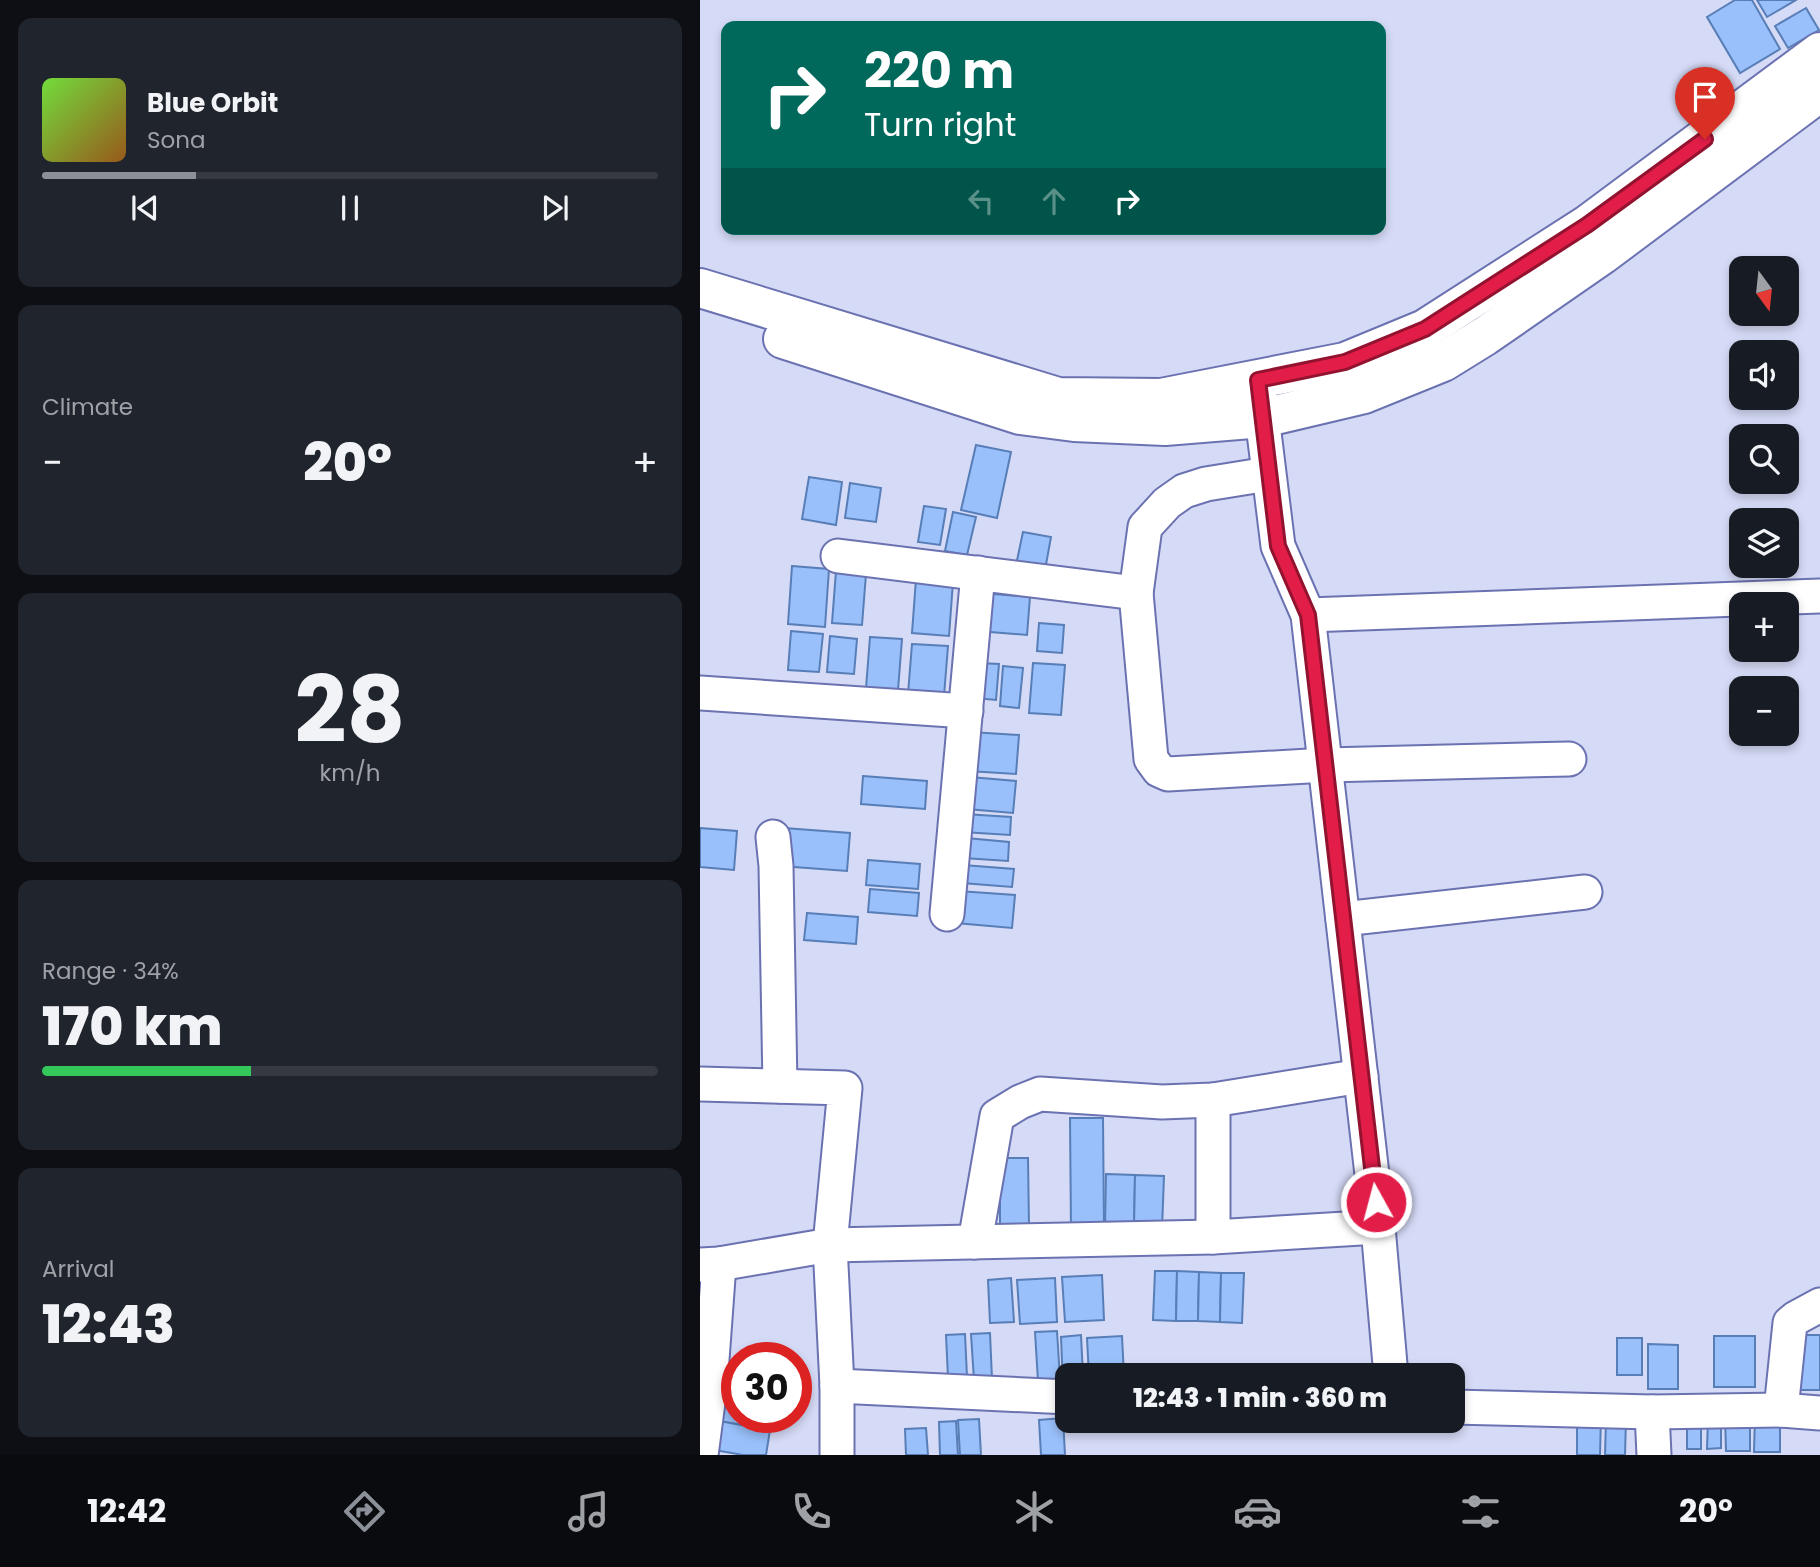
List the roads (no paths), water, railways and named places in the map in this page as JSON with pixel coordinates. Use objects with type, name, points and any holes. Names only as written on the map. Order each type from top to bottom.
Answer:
[{"type":"main road","points":[[700,288],[1058,397],[1161,398],[1345,362],[1425,329],[1587,225],[1820,52]]},
{"type":"main road","points":[[700,312],[1020,415],[1074,422],[1166,426],[1263,418],[1364,394],[1443,362],[1602,255],[1820,92]]},
{"type":"street","points":[[1258,380],[1278,546],[1308,615],[1378,1227],[1390,1363]]},
{"type":"street","points":[[1268,474],[1206,484],[1184,491],[1167,503],[1145,527],[1136,593],[1151,759],[1160,770],[1168,775],[1326,765],[1569,758]]},
{"type":"street","points":[[838,556],[1136,593]]},
{"type":"street","points":[[947,914],[978,573]]},
{"type":"street","points":[[1308,615],[1820,596]]},
{"type":"street","points":[[700,693],[966,711]]},
{"type":"street","points":[[773,838],[776,866],[779,1086]]},
{"type":"street","points":[[1343,919],[1585,892]]},
{"type":"street","points":[[975,1242],[997,1116],[1020,1102],[1040,1094],[1162,1102],[1213,1100],[1361,1076]]},
{"type":"street","points":[[700,1084],[845,1088],[830,1245],[837,1386],[837,1455]]},
{"type":"street","points":[[1213,1100],[1213,1237]]},
{"type":"street","points":[[701,1455],[710,1387],[710,1264],[830,1245],[1213,1237],[1378,1227]]},
{"type":"street","points":[[1781,1410],[1790,1324],[1820,1305]]},
{"type":"street","points":[[837,1386],[1055,1396]]},
{"type":"street","points":[[1465,1408],[1652,1412],[1781,1410],[1820,1413]]},
{"type":"street","points":[[1652,1412],[1654,1455]]}]
